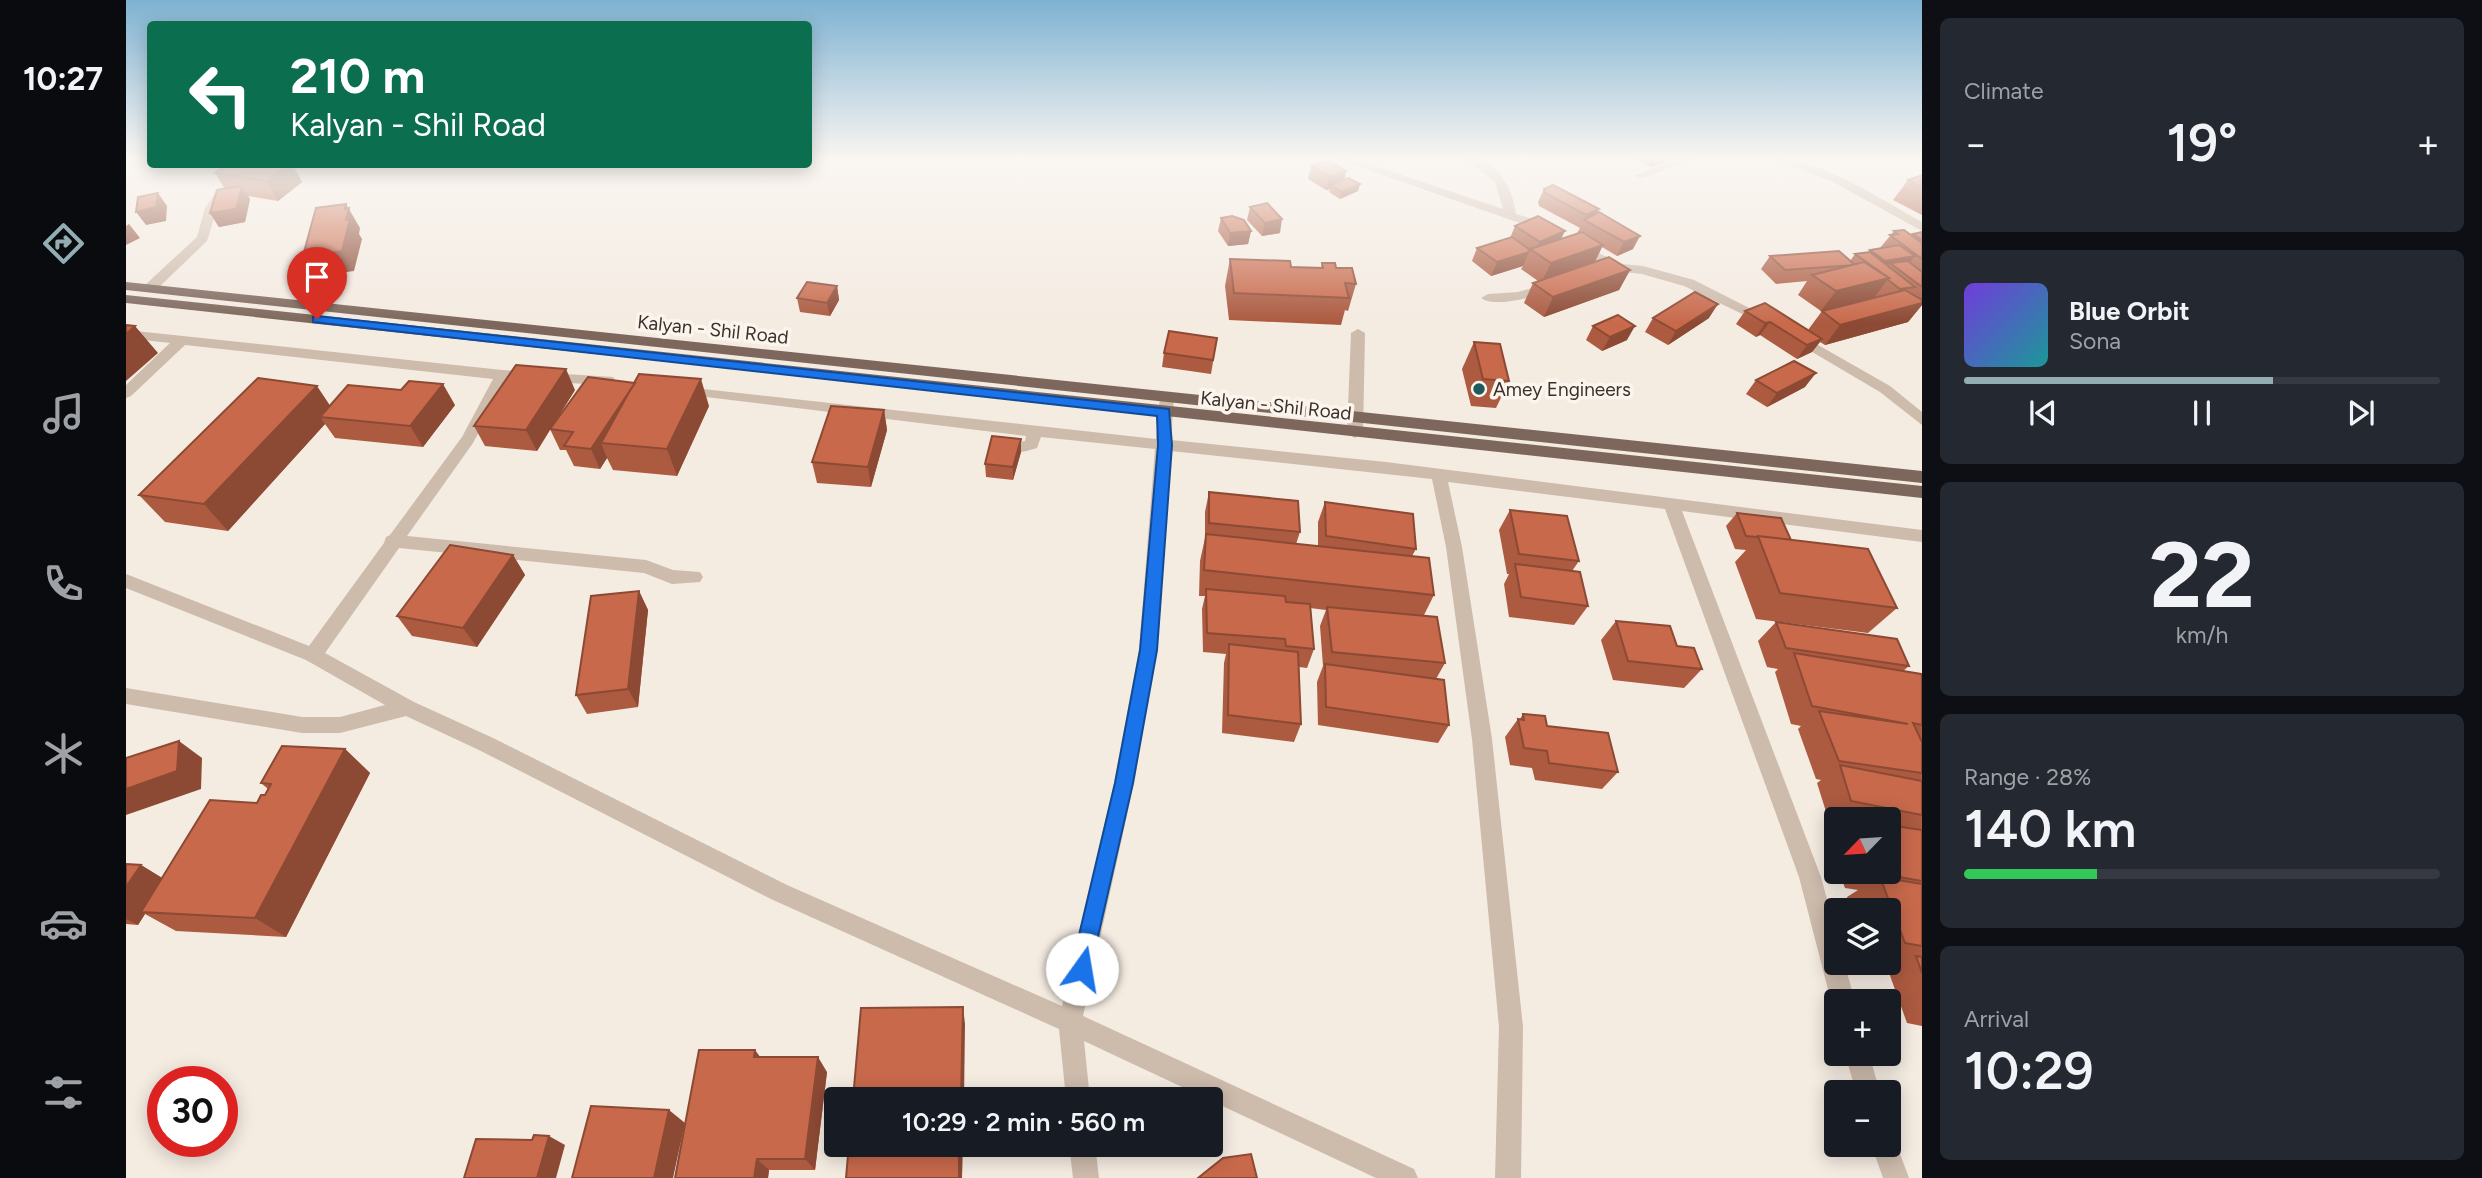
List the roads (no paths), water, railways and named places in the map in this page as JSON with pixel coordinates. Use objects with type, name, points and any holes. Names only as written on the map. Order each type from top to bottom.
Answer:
[{"type":"main road","name":"Kalyan - Shil Road","points":[[126,286],[1166,404],[1355,433],[1922,492]]},
{"type":"main road","name":"Kalyan - Shil Road","points":[[126,299],[1166,404],[1355,415],[1922,477]]},
{"type":"street","points":[[150,288],[203,238],[210,213]]},
{"type":"street","points":[[1504,213],[1619,268]]},
{"type":"street","points":[[1897,213],[1922,227]]},
{"type":"street","points":[[1599,273],[1619,268],[1643,270],[1689,284],[1799,332],[1885,389],[1922,419]]},
{"type":"street","points":[[1488,298],[1520,296],[1565,283]]},
{"type":"street","points":[[1355,433],[1358,332]]},
{"type":"street","points":[[126,334],[502,375],[629,382]]},
{"type":"street","points":[[126,393],[182,340]]},
{"type":"street","points":[[313,655],[392,541],[468,439],[502,375]]},
{"type":"street","points":[[670,387],[994,427],[998,442],[1013,448],[1032,444],[1035,431],[1439,475],[1922,536]]},
{"type":"street","points":[[1077,1087],[1070,1022],[1124,783],[1148,650],[1166,404]]},
{"type":"street","points":[[1439,475],[1454,547],[1482,739],[1511,1027],[1508,1178]]},
{"type":"street","points":[[1672,506],[1810,877],[1840,989]]},
{"type":"street","points":[[392,541],[646,567],[671,577],[694,578]]},
{"type":"street","points":[[126,581],[313,655],[407,708],[486,744],[779,892],[1070,1022],[1405,1178]]},
{"type":"street","points":[[126,696],[302,725],[340,725],[407,708]]},
{"type":"street","points":[[1084,1157],[1086,1178]]},
{"type":"street","points":[[1889,1157],[1896,1178]]},
{"type":"place","name":"Amey Engineers","points":[[1479,389]]}]
